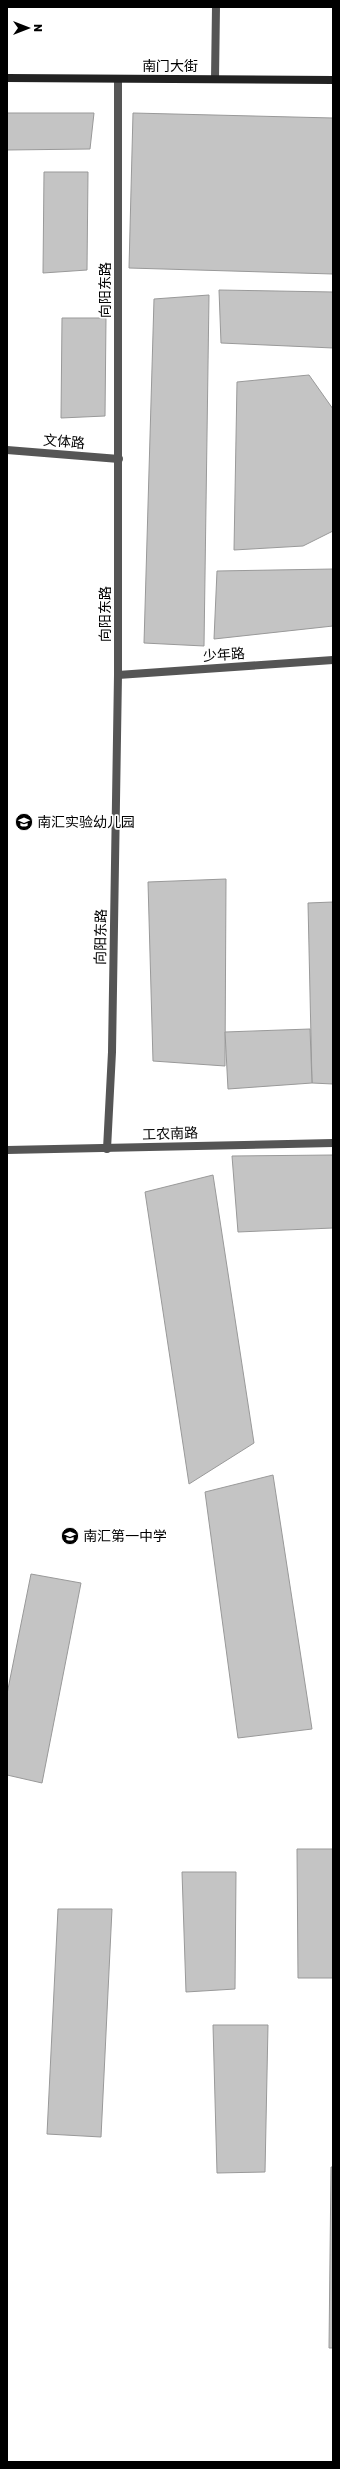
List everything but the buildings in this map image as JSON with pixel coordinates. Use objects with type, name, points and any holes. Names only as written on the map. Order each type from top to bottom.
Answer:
[{"type":"street","points":[[215,79],[216,7]]},
{"type":"street","name":"南门大街","points":[[7,78],[333,80]]},
{"type":"street","name":"向阳东路","points":[[107,1149],[112,1052],[118,675],[118,79]]},
{"type":"street","name":"文体路","points":[[7,450],[119,459]]},
{"type":"street","name":"少年路","points":[[118,675],[333,660]]},
{"type":"street","name":"工农南路","points":[[7,1150],[333,1143]]},
{"type":"place","name":"南汇实验幼儿园","points":[[24,822]]},
{"type":"place","name":"南汇第一中学","points":[[70,1536]]}]
